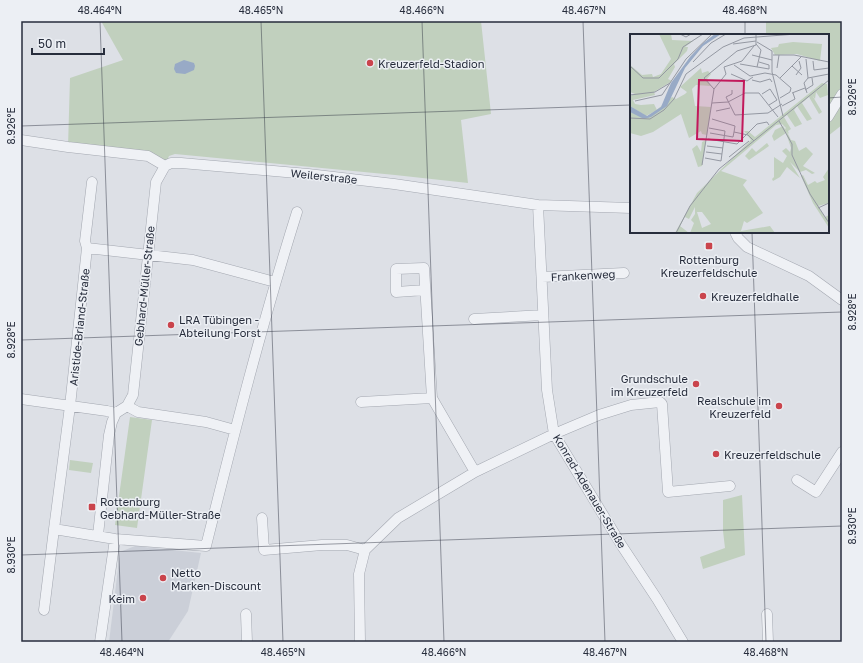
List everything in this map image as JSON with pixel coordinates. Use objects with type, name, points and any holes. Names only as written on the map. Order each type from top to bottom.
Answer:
[{"type":"street","points":[[829,115],[842,94]]},
{"type":"street","points":[[21,140],[148,156],[164,166]]},
{"type":"street","name":"Weilerstraße","points":[[164,166],[171,163],[181,162],[394,184],[538,205],[630,208]]},
{"type":"street","name":"Gebhard-Müller-Straße","points":[[127,406],[133,395],[147,254],[156,182],[164,166]]},
{"type":"street","name":"Aristide-Briand-Straße","points":[[44,610],[88,248],[85,241],[92,182]]},
{"type":"street","name":"Konrad-Adenauer-Straße","points":[[538,205],[547,390],[554,434],[622,546],[683,642]]},
{"type":"street","points":[[54,529],[115,539],[206,546],[235,430],[275,282],[297,212]]},
{"type":"street","points":[[736,233],[747,248],[809,276],[842,300]]},
{"type":"street","points":[[88,248],[193,260],[275,282]]},
{"type":"street","name":"Frankenweg","points":[[542,278],[624,273]]},
{"type":"street","points":[[425,290],[432,398],[475,472]]},
{"type":"street","points":[[474,319],[543,315]]},
{"type":"street","points":[[361,402],[432,398]]},
{"type":"street","points":[[21,399],[116,413]]},
{"type":"street","points":[[360,642],[359,574],[365,550],[398,518],[475,472],[554,434],[600,415],[631,405],[660,402],[662,404],[664,415],[663,429],[668,492],[730,486]]},
{"type":"street","points":[[98,535],[109,435],[116,413],[127,406],[138,412],[206,422],[235,430]]},
{"type":"street","points":[[797,480],[816,492],[842,452]]},
{"type":"street","points":[[262,518],[264,550],[322,545],[347,545],[365,550]]},
{"type":"street","points":[[100,642],[115,539]]},
{"type":"street","points":[[246,614],[247,642]]},
{"type":"street","points":[[767,614],[768,642]]},
{"type":"shaded area","points":[[135,546],[201,553],[188,611],[168,642],[109,642],[120,552]]},
{"type":"green space","points":[[101,21],[481,21],[491,114],[461,120],[468,183],[175,154],[169,156],[165,166],[148,156],[68,147],[70,78],[123,60]]},
{"type":"green space","points":[[766,21],[842,21],[842,125],[829,135],[829,34],[766,34]]},
{"type":"green space","points":[[130,417],[152,420],[137,528],[115,525]]},
{"type":"green space","points":[[70,460],[93,463],[91,473],[69,470]]},
{"type":"green space","points":[[742,495],[745,555],[703,569],[700,557],[725,548],[723,531],[723,500]]},
{"type":"water","points":[[184,60],[194,63],[194,70],[185,74],[176,73],[174,69],[175,64]]},
{"type":"place","name":"Kreuzerfeld-Stadion","points":[[370,63]]},
{"type":"place","name":"Rottenburg Kreuzerfeldschule","points":[[709,246]]},
{"type":"place","name":"Kreuzerfeldhalle","points":[[703,296]]},
{"type":"place","name":"LRA Tübingen - Abteilung Forst","points":[[171,325]]},
{"type":"place","name":"Grundschule im Kreuzerfeld","points":[[696,384]]},
{"type":"place","name":"Realschule im Kreuzerfeld","points":[[779,406]]},
{"type":"place","name":"Kreuzerfeldschule","points":[[716,454]]},
{"type":"place","name":"Rottenburg Gebhard-Müller-Straße","points":[[92,507]]},
{"type":"place","name":"Netto Marken-Discount","points":[[163,578]]},
{"type":"place","name":"Keim","points":[[143,598]]}]
